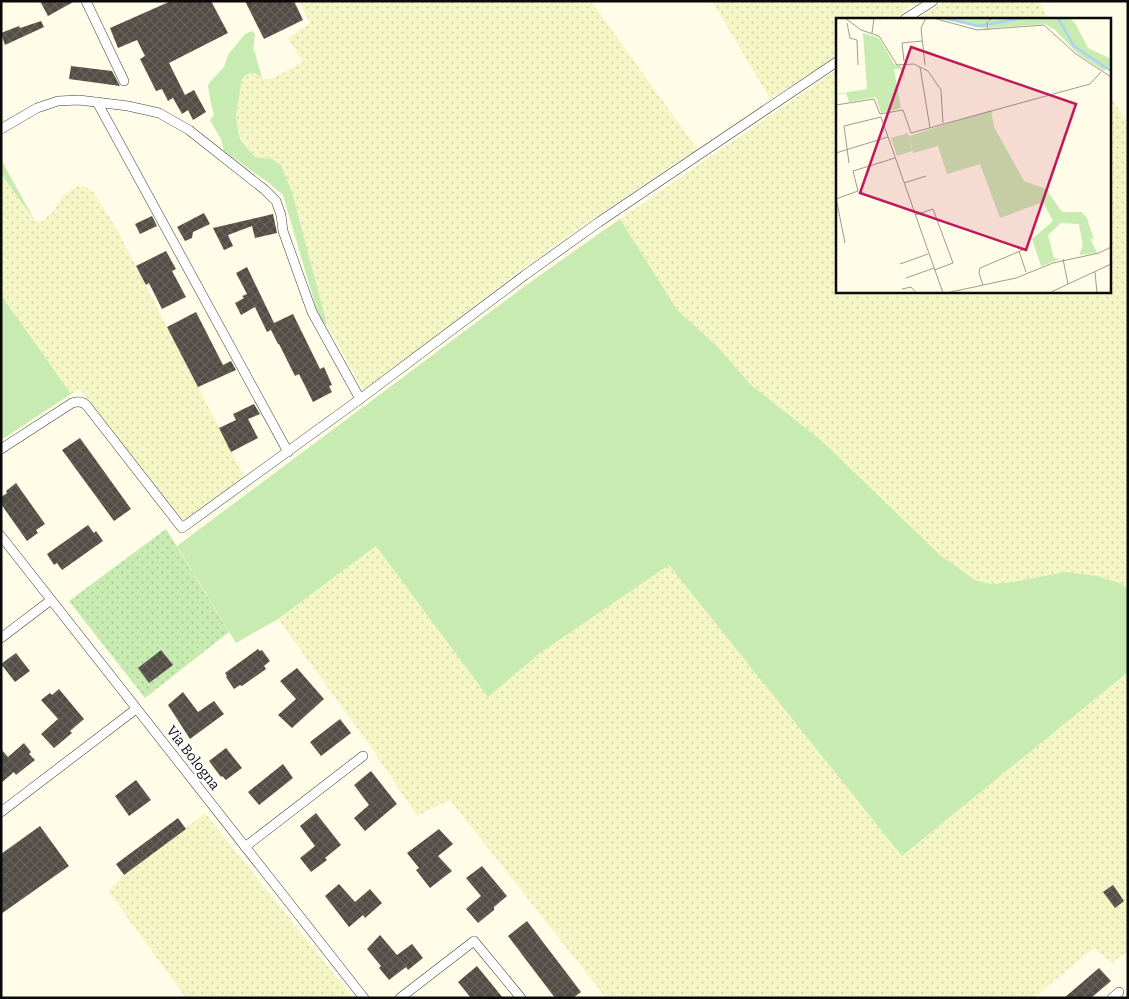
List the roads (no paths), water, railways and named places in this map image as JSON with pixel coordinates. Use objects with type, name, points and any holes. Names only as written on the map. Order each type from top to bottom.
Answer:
[{"type":"street","points":[[86,1],[124,81]]},
{"type":"street","points":[[908,18],[933,1]]},
{"type":"street","points":[[1,449],[72,403],[82,402],[182,528],[599,222],[836,62]]},
{"type":"street","points":[[1,129],[37,108],[58,101],[79,100],[128,106],[159,113],[189,130],[265,190],[276,201],[283,231],[312,312],[360,399]]},
{"type":"street","points":[[97,102],[288,452]]},
{"type":"street","name":"Via Bologna","points":[[1,536],[364,998]]},
{"type":"street","points":[[1,638],[51,600]]},
{"type":"street","points":[[1,812],[136,709]]},
{"type":"street","points":[[245,847],[363,756]]},
{"type":"street","points":[[400,998],[474,941],[521,998]]}]
